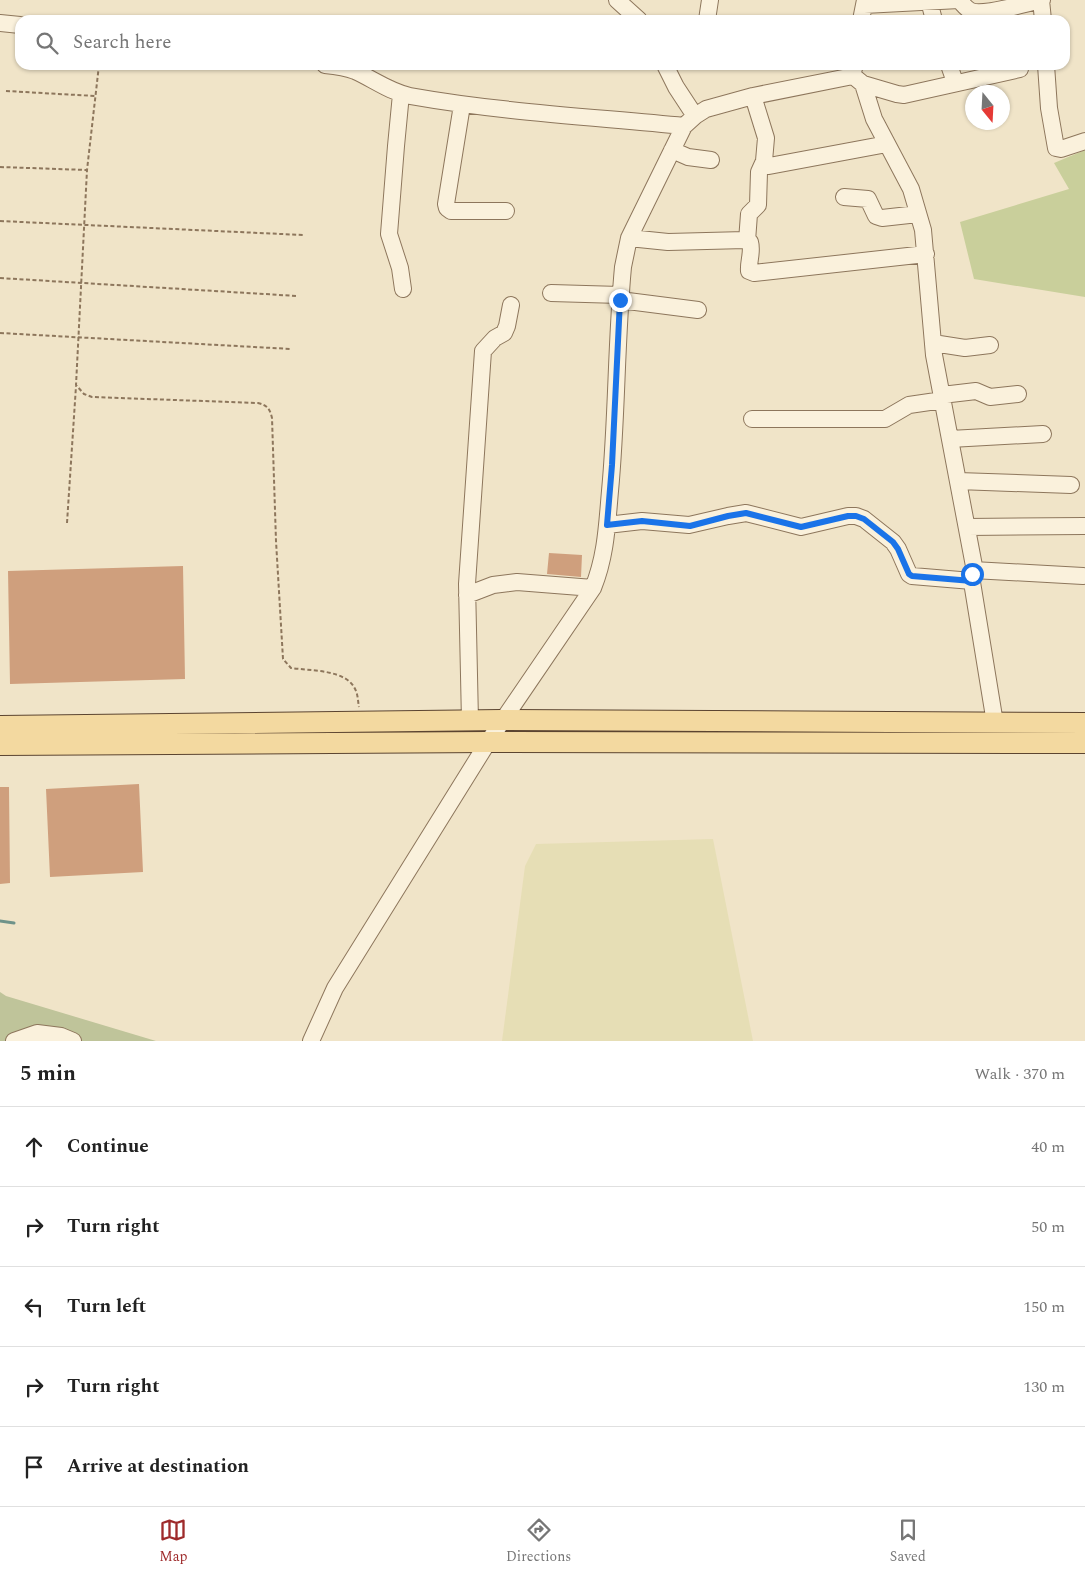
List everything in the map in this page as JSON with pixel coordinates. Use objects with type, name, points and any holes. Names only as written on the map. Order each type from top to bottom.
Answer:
[{"type":"main road","points":[[0,726],[470,720],[1085,723]]},
{"type":"main road","points":[[0,745],[488,742],[1085,743]]},
{"type":"street","points":[[617,0],[634,15]]},
{"type":"street","points":[[708,15],[710,0]]},
{"type":"street","points":[[863,8],[959,0],[966,9],[976,12],[1042,0],[1043,15]]},
{"type":"street","points":[[929,1],[933,15]]},
{"type":"street","points":[[0,23],[15,24]]},
{"type":"street","points":[[351,70],[401,94],[462,104],[689,121]]},
{"type":"street","points":[[668,70],[689,121]]},
{"type":"street","points":[[951,70],[955,82]]},
{"type":"street","points":[[311,1041],[334,988],[501,720],[593,588],[601,568],[607,525],[623,267],[629,238],[672,150],[689,121],[706,109],[754,96],[856,75],[890,93],[904,94],[1015,70]]},
{"type":"street","points":[[1046,70],[1049,108],[1056,148],[1061,149],[1085,141]]},
{"type":"street","points":[[856,75],[874,120],[911,189],[924,238],[933,343],[974,566],[973,576],[995,723]]},
{"type":"street","points":[[401,94],[390,234],[400,268],[403,289]]},
{"type":"street","points":[[747,241],[749,214],[758,205],[759,172],[764,161],[766,138],[754,96]]},
{"type":"street","points":[[462,104],[446,204],[447,208],[451,211],[506,212]]},
{"type":"street","points":[[764,161],[768,166],[887,144]]},
{"type":"street","points":[[672,150],[688,157],[711,160]]},
{"type":"street","points":[[844,197],[868,199],[876,216],[882,218],[918,214]]},
{"type":"street","points":[[629,238],[668,242],[747,241],[750,242],[752,247],[749,268],[754,274],[926,254]]},
{"type":"street","points":[[551,293],[620,298],[698,310]]},
{"type":"street","points":[[470,720],[467,595],[483,351],[495,338],[504,333],[511,304]]},
{"type":"street","points":[[933,343],[965,348],[990,345]]},
{"type":"street","points":[[752,419],[885,419],[909,405],[976,391],[990,396],[1018,394]]},
{"type":"street","points":[[950,439],[1042,434]]},
{"type":"street","points":[[958,481],[1071,485]]},
{"type":"street","points":[[607,525],[642,521],[690,526],[746,513],[801,527],[848,516],[856,516],[864,519],[896,546],[909,574],[912,576],[1083,576]]},
{"type":"street","points":[[967,527],[1084,526]]},
{"type":"street","points":[[467,595],[493,586],[518,582],[593,588]]},
{"type":"street","points":[[14,1041],[37,1033],[61,1036],[73,1041]]},
{"type":"path","points":[[66,523],[76,385],[87,170],[99,70]]},
{"type":"path","points":[[6,91],[97,96]]},
{"type":"path","points":[[0,167],[87,170]]},
{"type":"path","points":[[0,221],[303,235]]},
{"type":"path","points":[[0,278],[297,296]]},
{"type":"path","points":[[0,333],[291,349]]},
{"type":"path","points":[[76,385],[84,394],[92,397],[258,403],[270,409],[272,418],[276,542],[283,659],[291,668],[342,675],[356,691],[361,722]]},
{"type":"shaded area","points":[[713,839],[753,1041],[502,1041],[525,866],[536,844]]},
{"type":"green space","points":[[1085,150],[1085,297],[974,279],[960,222],[1069,189],[1054,163]]},
{"type":"green space","points":[[0,992],[6,996],[156,1041],[0,1041]]},
{"type":"building","points":[[549,553],[582,555],[581,577],[547,574]]},
{"type":"building","points":[[183,566],[185,679],[10,684],[8,571]]},
{"type":"building","points":[[139,784],[143,872],[50,877],[46,789]]},
{"type":"building","points":[[0,787],[9,787],[10,883],[0,884]]},
{"type":"waterway","points":[[0,921],[14,923]]},
{"type":"route","points":[[620,300],[612,465],[607,525],[642,521],[690,526],[746,513],[801,527],[848,516],[856,516],[864,519],[893,542],[909,574],[916,578],[972,581],[972,574]]}]
